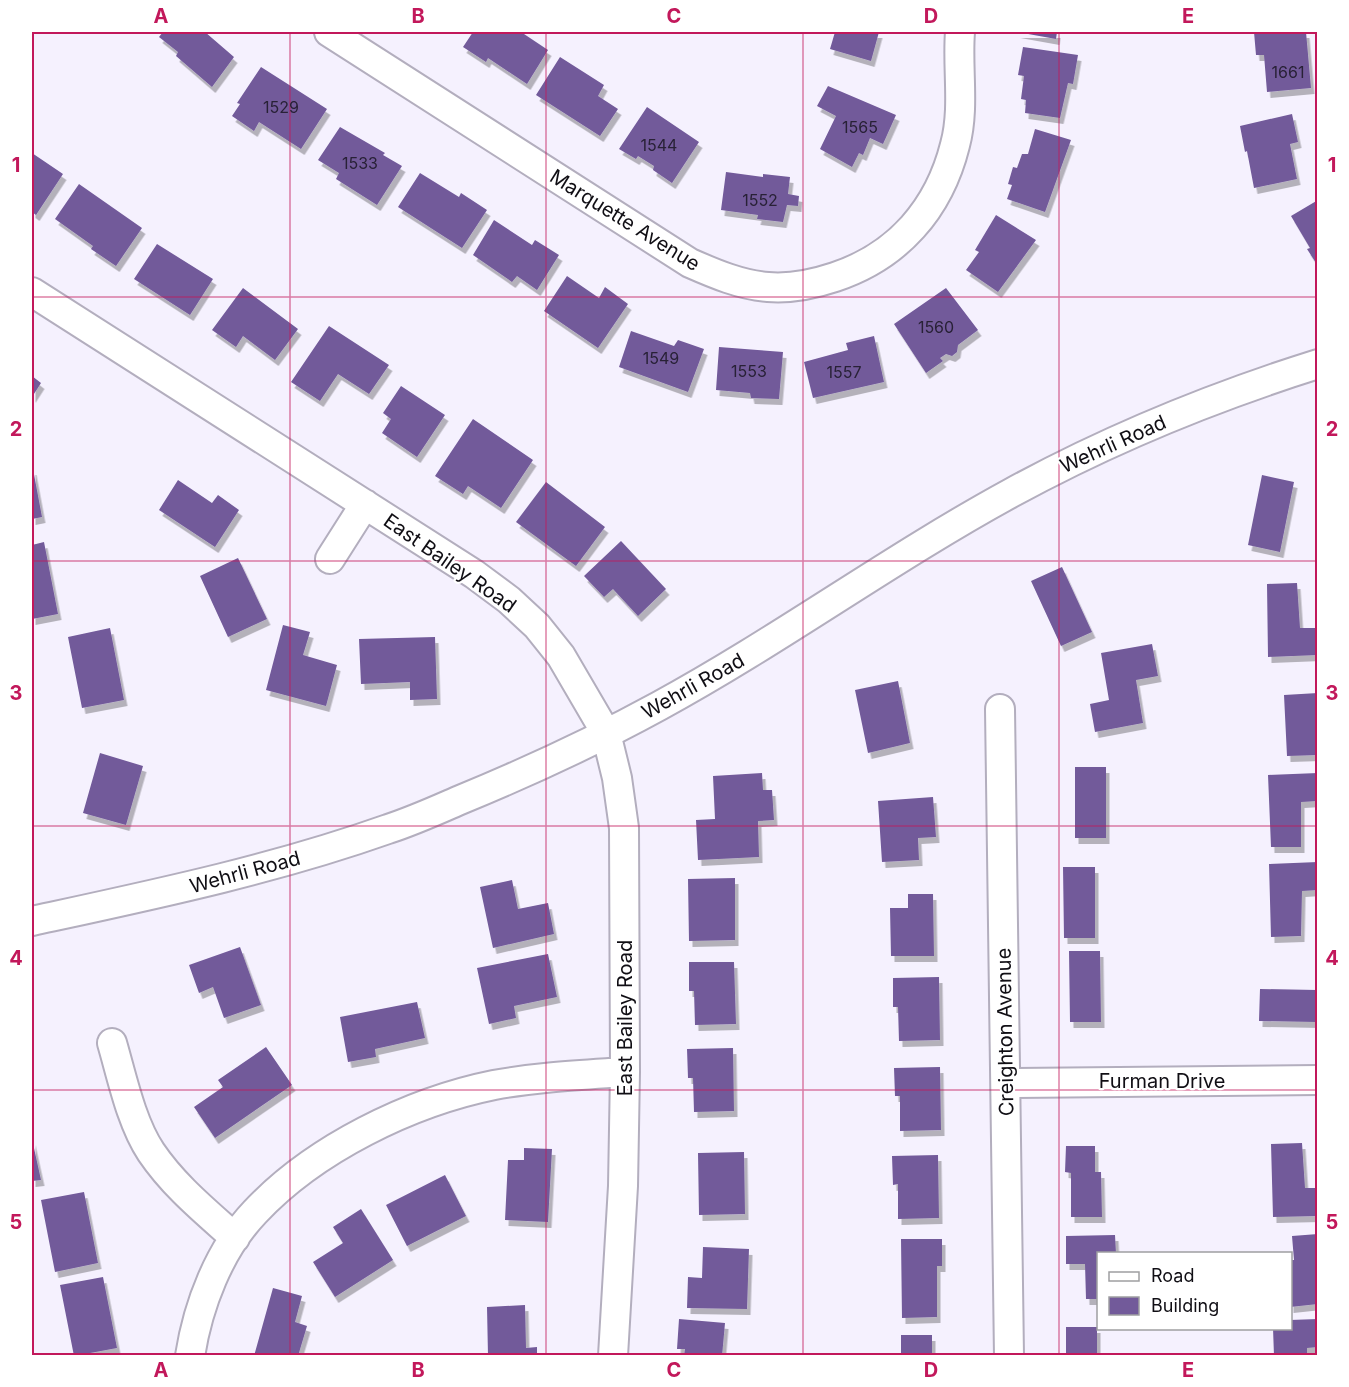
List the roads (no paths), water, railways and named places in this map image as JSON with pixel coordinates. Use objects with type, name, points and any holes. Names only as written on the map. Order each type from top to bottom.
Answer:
[{"type":"street","name":"Marquette Avenue","points":[[329,32],[690,263],[717,276],[771,287],[811,285],[859,269],[892,249],[929,207],[948,170],[956,143],[961,106],[960,32]]},
{"type":"street","name":"East Bailey Road","points":[[32,292],[474,574],[537,626],[561,656],[606,733],[617,778],[624,828],[623,1186],[613,1356]]},
{"type":"street","name":"Wehrli Road","points":[[32,921],[201,885],[277,864],[390,829],[494,786],[567,753],[738,662],[882,568],[1021,488],[1070,463],[1187,411],[1317,364]]},
{"type":"street","points":[[330,559],[364,504]]},
{"type":"street","name":"Creighton Avenue","points":[[1000,709],[1009,1356]]},
{"type":"street","points":[[112,1043],[135,1117],[150,1151],[183,1193],[235,1238]]},
{"type":"street","points":[[190,1356],[204,1300],[235,1238],[255,1212],[292,1179],[313,1164],[369,1130],[404,1113],[452,1095],[531,1079],[625,1072]]},
{"type":"street","name":"Furman Drive","points":[[1006,1083],[1317,1080]]}]
